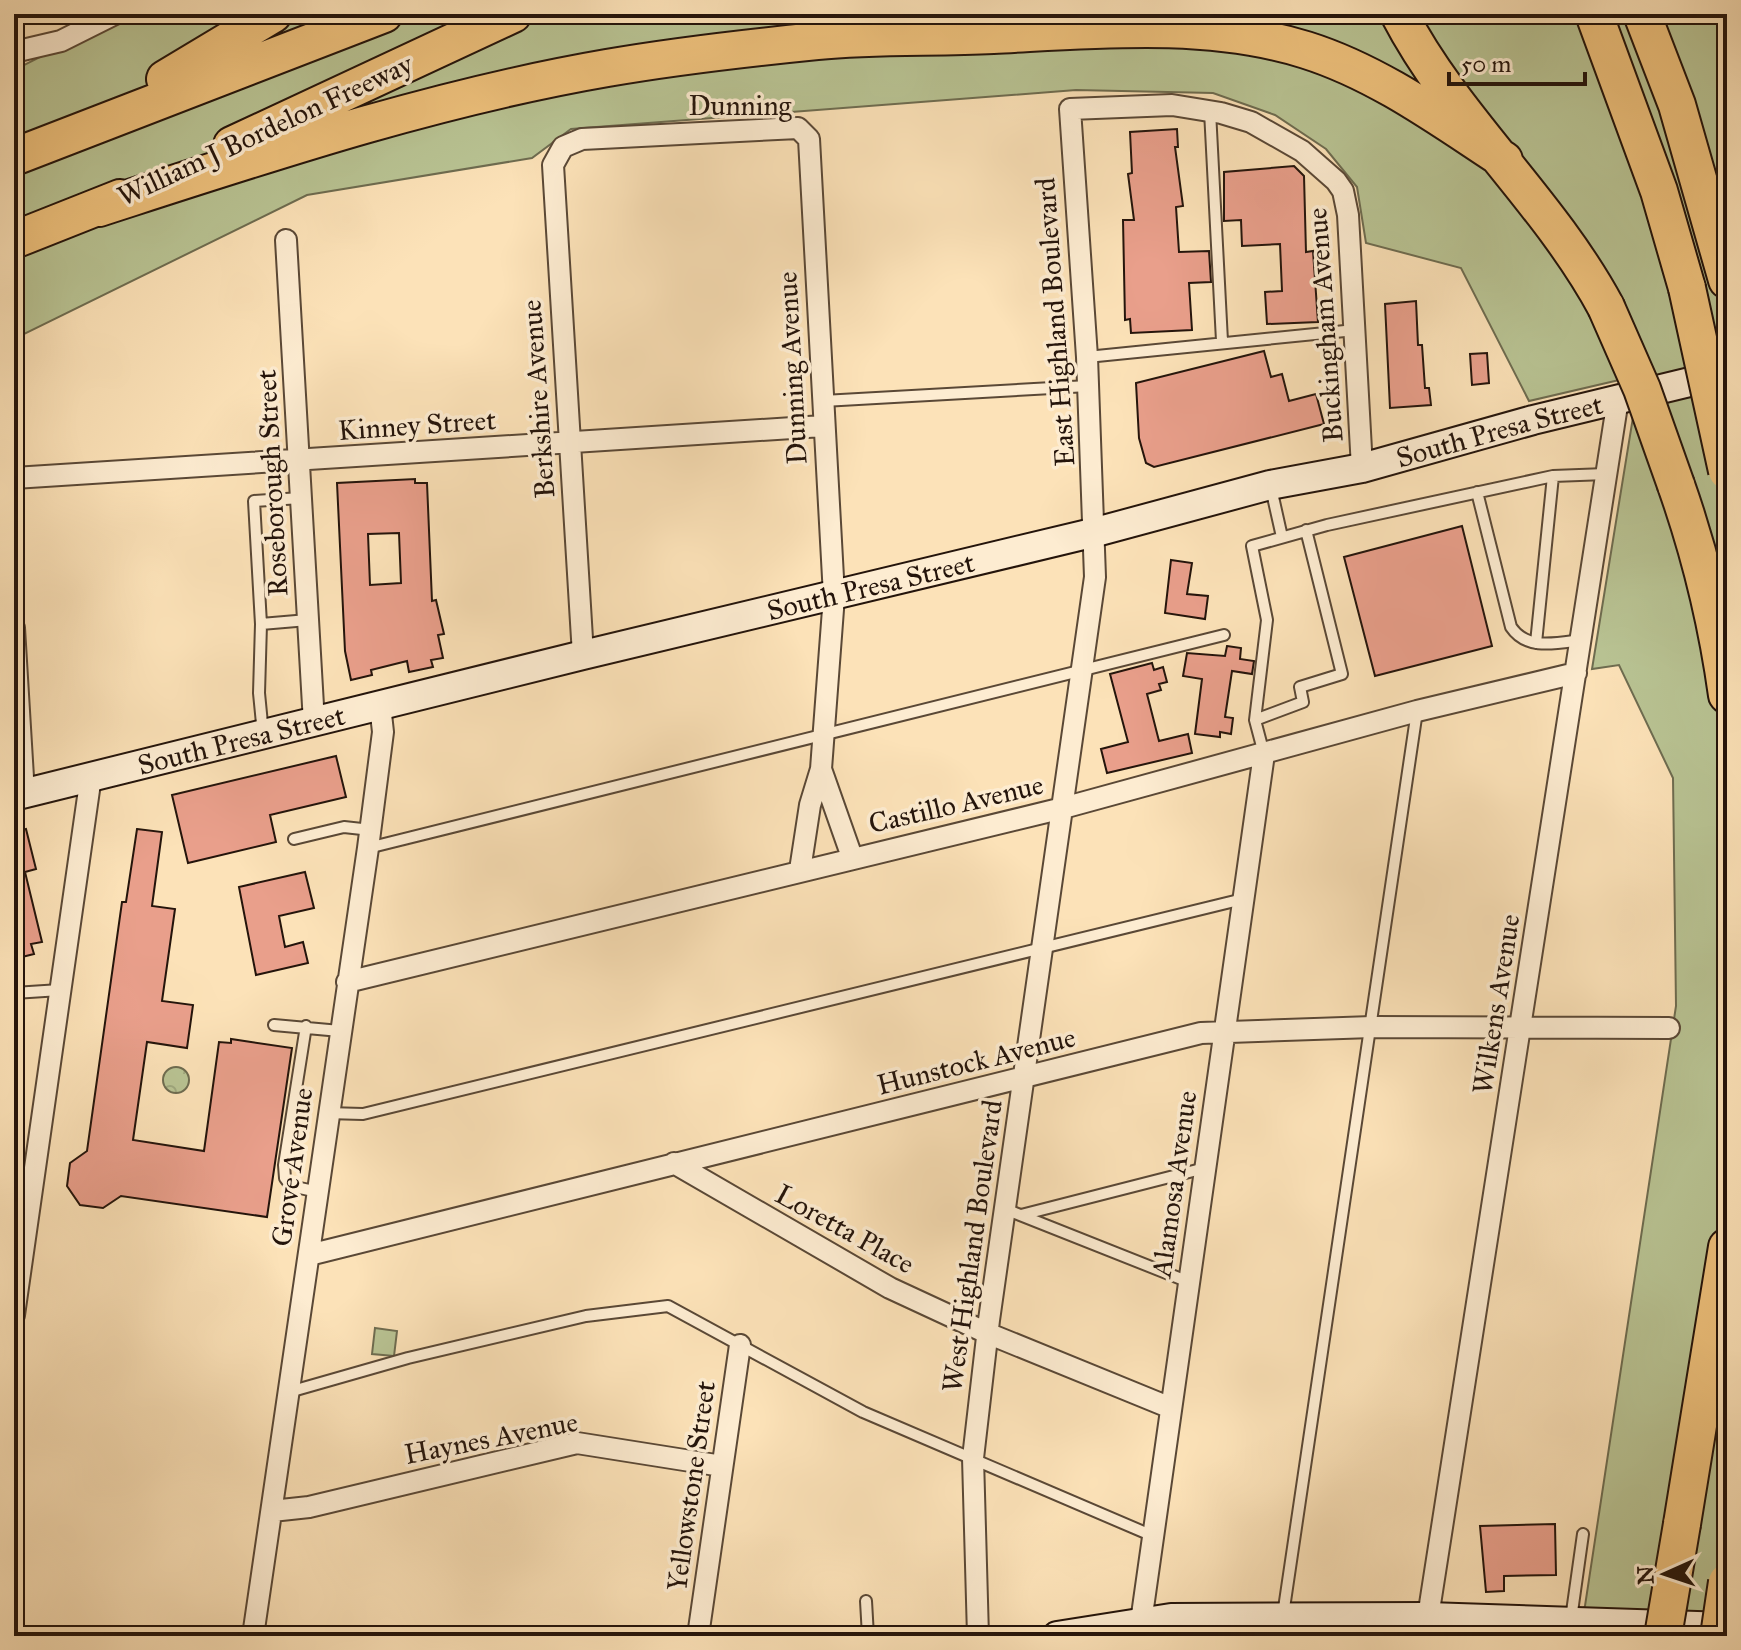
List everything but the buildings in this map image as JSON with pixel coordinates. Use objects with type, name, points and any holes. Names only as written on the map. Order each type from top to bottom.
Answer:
[{"type":"highway","points":[[14,156],[181,71],[273,14]]},
{"type":"highway","name":"William J Bordelon Freeway","points":[[14,156],[384,14]]},
{"type":"highway","name":"William J Bordelon Freeway","points":[[14,240],[99,208],[513,14]]},
{"type":"highway","points":[[821,40],[915,14]]},
{"type":"highway","points":[[1399,14],[1443,84],[1565,239],[1606,307],[1642,389],[1692,530],[1720,642],[1727,695]]},
{"type":"highway","points":[[1594,14],[1659,191],[1687,288],[1727,471]]},
{"type":"highway","points":[[1642,14],[1677,105],[1726,276]]},
{"type":"highway","points":[[99,208],[345,128],[493,91],[606,68],[821,40],[1161,30],[1268,40],[1343,63],[1409,98],[1504,160]]},
{"type":"highway","points":[[1663,1636],[1727,1247]]},
{"type":"highway","points":[[1719,1636],[1727,1582]]},
{"type":"main road","name":"South Presa Street","points":[[19,795],[1096,532],[1270,485],[1362,468],[1727,373]]},
{"type":"main road","points":[[1057,1636],[1170,1622],[1328,1622],[1428,1617],[1727,1627]]},
{"type":"street","points":[[14,52],[61,41],[115,14]]},
{"type":"street","name":"Buckingham Avenue","points":[[1070,109],[1172,105],[1251,122],[1302,151],[1343,191],[1355,330],[1362,468]]},
{"type":"street","name":"East Highland Boulevard","points":[[1070,109],[1096,532]]},
{"type":"street","name":"Dunning","points":[[567,145],[582,139],[798,128],[807,137]]},
{"type":"street","name":"Dunning Avenue","points":[[807,137],[834,596],[821,769]]},
{"type":"street","name":"Berkshire Avenue","points":[[567,145],[553,165],[553,179],[583,655]]},
{"type":"street","name":"Roseborough Street","points":[[286,240],[314,723]]},
{"type":"street","name":"Wilkens Avenue","points":[[1428,1617],[1618,399]]},
{"type":"street","name":"Kinney Street","points":[[14,478],[823,426]]},
{"type":"street","name":"West Highland Boulevard","points":[[978,1636],[973,1458],[987,1333],[1013,1212],[1024,1078],[1095,577],[1096,532]]},
{"type":"street","points":[[14,628],[19,795]]},
{"type":"street","name":"Castillo Avenue","points":[[347,982],[1063,808],[1417,711],[1576,673]]},
{"type":"street","name":"Grove Avenue","points":[[253,1636],[327,1113],[370,839],[383,732],[380,705]]},
{"type":"street","name":"Alamosa Avenue","points":[[1122,1628],[1153,1536],[1264,754]]},
{"type":"street","points":[[821,769],[852,857]]},
{"type":"street","points":[[800,870],[810,805],[821,769]]},
{"type":"street","points":[[14,1315],[19,1255],[91,776]]},
{"type":"street","name":"Hunstock Avenue","points":[[309,1255],[1224,1030],[1669,1028]]},
{"type":"street","name":"Loretta Place","points":[[674,1163],[890,1288],[987,1333],[1171,1408]]},
{"type":"street","name":"Yellowstone Street","points":[[698,1636],[740,1345]]},
{"type":"street","name":"Haynes Avenue","points":[[272,1511],[309,1507],[577,1443],[722,1466]]},
{"type":"lane","points":[[1210,111],[1222,341]]},
{"type":"lane","points":[[1087,357],[1355,330]]},
{"type":"lane","points":[[822,401],[1088,386]]},
{"type":"lane","points":[[1264,754],[1255,720],[1267,620],[1252,546],[1306,530],[1553,476],[1606,474]]},
{"type":"lane","points":[[1536,643],[1553,476]]},
{"type":"lane","points":[[1270,485],[1282,537]]},
{"type":"lane","points":[[1477,492],[1511,627],[1517,636],[1536,643],[1582,640]]},
{"type":"lane","points":[[263,734],[259,693],[261,624],[254,501],[301,498]]},
{"type":"lane","points":[[1255,720],[1303,702],[1300,687],[1342,674],[1306,530]]},
{"type":"lane","points":[[261,624],[308,620]]},
{"type":"lane","points":[[294,839],[344,827],[370,839],[823,735],[1224,635]]},
{"type":"lane","points":[[1291,1621],[1417,711]]},
{"type":"lane","points":[[327,1113],[363,1114],[1043,945],[1243,899]]},
{"type":"lane","points":[[14,993],[60,990]]},
{"type":"lane","points":[[274,1025],[340,1031]]},
{"type":"lane","points":[[306,1026],[284,1165],[285,1178],[291,1186],[318,1192]]},
{"type":"lane","points":[[1013,1212],[1205,1168]]},
{"type":"lane","points":[[1013,1212],[1189,1282]]},
{"type":"lane","points":[[289,1392],[408,1358],[586,1316],[668,1306],[863,1412],[1153,1536]]},
{"type":"lane","points":[[1571,1622],[1583,1534]]},
{"type":"lane","points":[[866,1601],[868,1636]]},
{"type":"green space","points":[[125,14],[1727,14],[1727,1636],[1566,1636],[1585,1606],[1676,1006],[1673,778],[1619,665],[1592,669],[1635,405],[1632,377],[1529,401],[1461,268],[1366,243],[1357,187],[1326,149],[1275,115],[1213,93],[1076,90],[571,129],[532,158],[307,195],[14,339],[14,70]]},
{"type":"green space","points":[[176,1067],[185,1071],[189,1080],[185,1089],[176,1093],[167,1089],[163,1080],[167,1071]]},
{"type":"green space","points":[[375,1328],[397,1331],[394,1356],[372,1354]]}]
